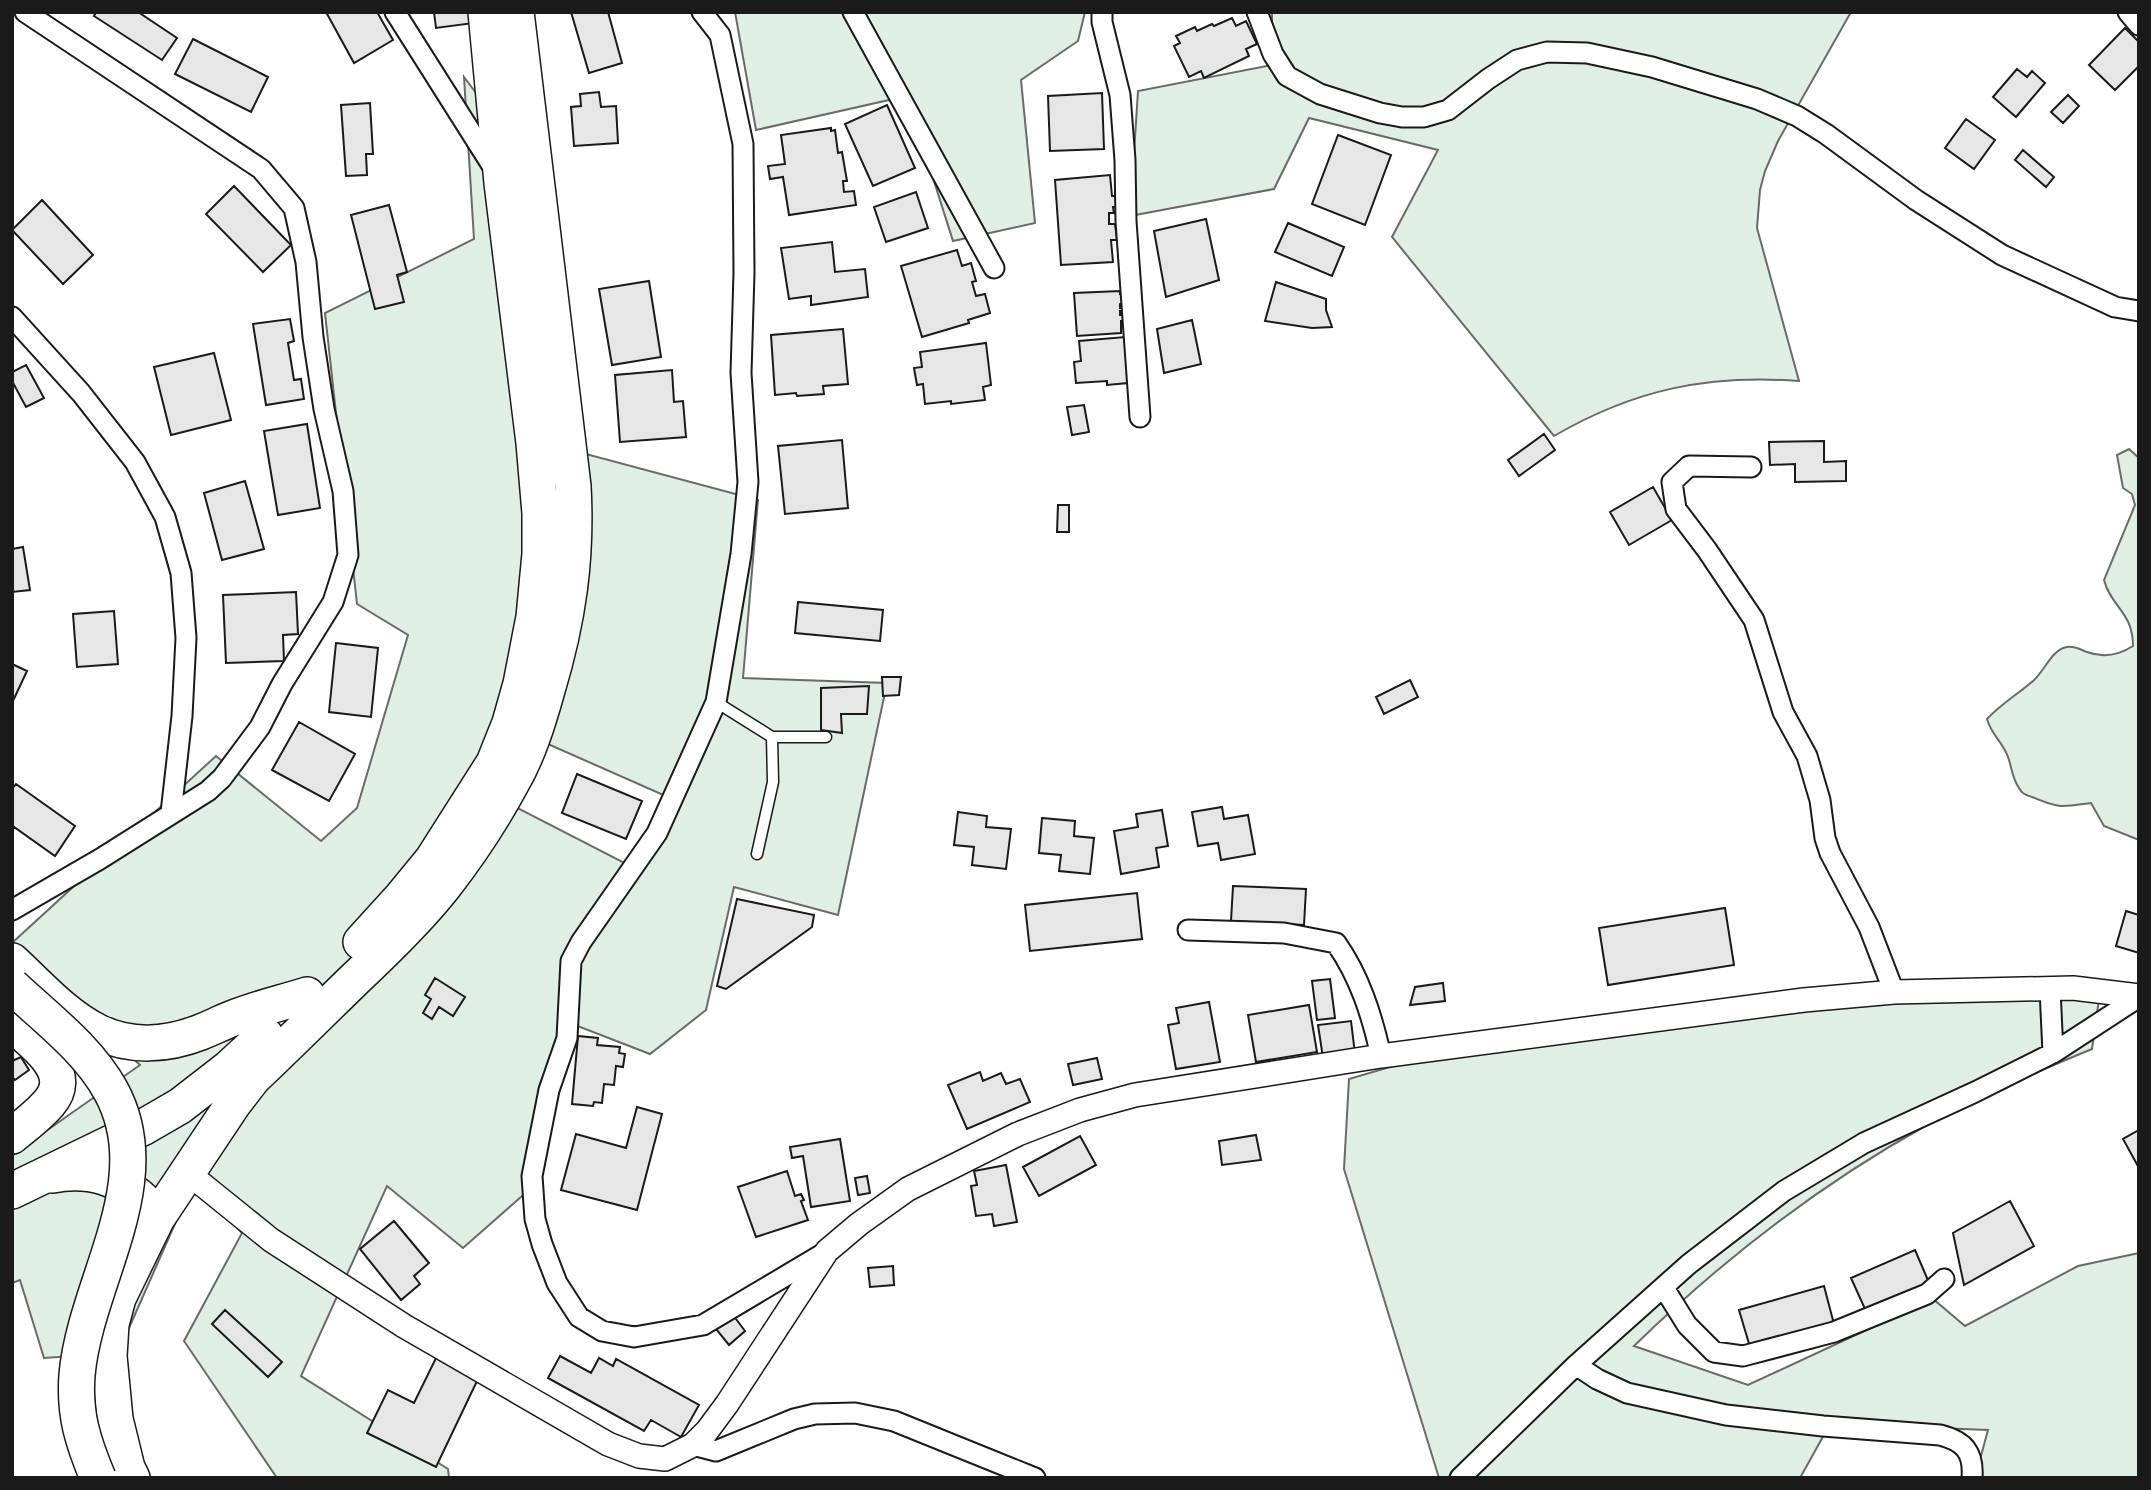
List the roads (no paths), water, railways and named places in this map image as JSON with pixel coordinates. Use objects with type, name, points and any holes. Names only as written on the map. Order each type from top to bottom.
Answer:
[{"type":"highway","points":[[132,1478],[115,1419],[109,1356],[111,1324],[122,1289],[157,1218],[188,1173],[222,1094],[307,996],[370,933],[433,859],[494,763],[510,723],[521,684],[538,582],[540,513],[502,183],[486,12]]},
{"type":"highway","points":[[25,1185],[164,1116],[222,1094],[253,1078],[412,922],[443,887],[469,852],[511,784],[537,725],[568,606],[575,524],[573,486],[516,12]]},
{"type":"highway","points":[[12,961],[58,1004],[96,1031],[133,1043],[169,1041],[201,1032],[232,1018],[307,996]]},
{"type":"highway","points":[[12,986],[98,1071],[121,1114],[126,1139],[127,1170],[123,1204],[80,1347],[77,1374],[79,1422],[85,1449],[98,1478]]},
{"type":"highway","points":[[12,1024],[53,1063],[58,1087],[51,1102],[12,1136]]},
{"type":"highway","points":[[45,1054],[65,1056],[75,1052],[82,1045],[89,1026]]},
{"type":"highway","points":[[25,1185],[69,1173],[103,1175],[135,1191],[157,1218]]},
{"type":"street","points":[[12,910],[100,859],[208,791],[222,778],[260,727],[282,684],[333,602],[348,555],[342,491],[324,409],[313,337],[306,262],[294,208],[261,169],[25,12]]},
{"type":"street","points":[[396,12],[502,183]]},
{"type":"street","points":[[702,12],[720,35]]},
{"type":"street","points":[[717,12],[743,144],[744,273],[741,373],[748,482],[736,591],[716,702],[657,833],[581,942],[571,961],[567,1038],[549,1090],[532,1176],[535,1219],[557,1283],[579,1317],[601,1331],[634,1337],[704,1325],[827,1251],[908,1189],[1018,1134],[1080,1110],[1135,1096],[1381,1056],[1804,1000],[1895,992],[2073,988],[2139,997]]},
{"type":"street","points":[[853,12],[994,268]]},
{"type":"street","points":[[1102,12],[1102,22],[1120,95],[1140,417]]},
{"type":"street","points":[[1256,12],[1273,54],[1287,76],[1320,94],[1402,117],[1424,117],[1448,110],[1517,60],[1547,52],[1587,53],[1652,67],[1757,99],[1797,116],[1826,134],[1916,200],[2002,255],[2115,307],[2139,311]]},
{"type":"street","points":[[2129,12],[2139,25]]},
{"type":"street","points":[[12,317],[80,393],[135,461],[164,517],[181,573],[186,638],[182,716],[171,813]]},
{"type":"street","points":[[1751,467],[1689,466],[1672,482],[1676,509],[1754,620],[1783,712],[1807,756],[1821,800],[1825,838],[1830,853],[1869,927],[1895,992]]},
{"type":"street","points":[[1188,930],[1284,933],[1336,943],[1347,959],[1363,995],[1381,1056]]},
{"type":"street","points":[[2050,989],[2053,1053]]},
{"type":"street","points":[[1461,1478],[1576,1365],[1689,1264],[1784,1191],[1864,1143],[1976,1092],[2053,1053],[2139,997]]},
{"type":"street","points":[[188,1173],[271,1240],[404,1326],[608,1444],[639,1456],[665,1459],[693,1445],[707,1431],[827,1251]]},
{"type":"street","points":[[1664,1288],[1688,1325],[1714,1352],[1743,1356],[1833,1332],[1927,1294],[1944,1279]]},
{"type":"street","points":[[1576,1365],[1597,1379],[1627,1393],[1726,1415],[1940,1435],[1956,1439],[1967,1450],[1973,1465],[1972,1478]]},
{"type":"street","points":[[693,1445],[716,1451],[794,1419],[815,1414],[855,1413],[894,1421],[1035,1478]]},
{"type":"lane","points":[[716,702],[772,737],[826,737]]},
{"type":"lane","points":[[757,854],[773,782],[772,737]]}]
